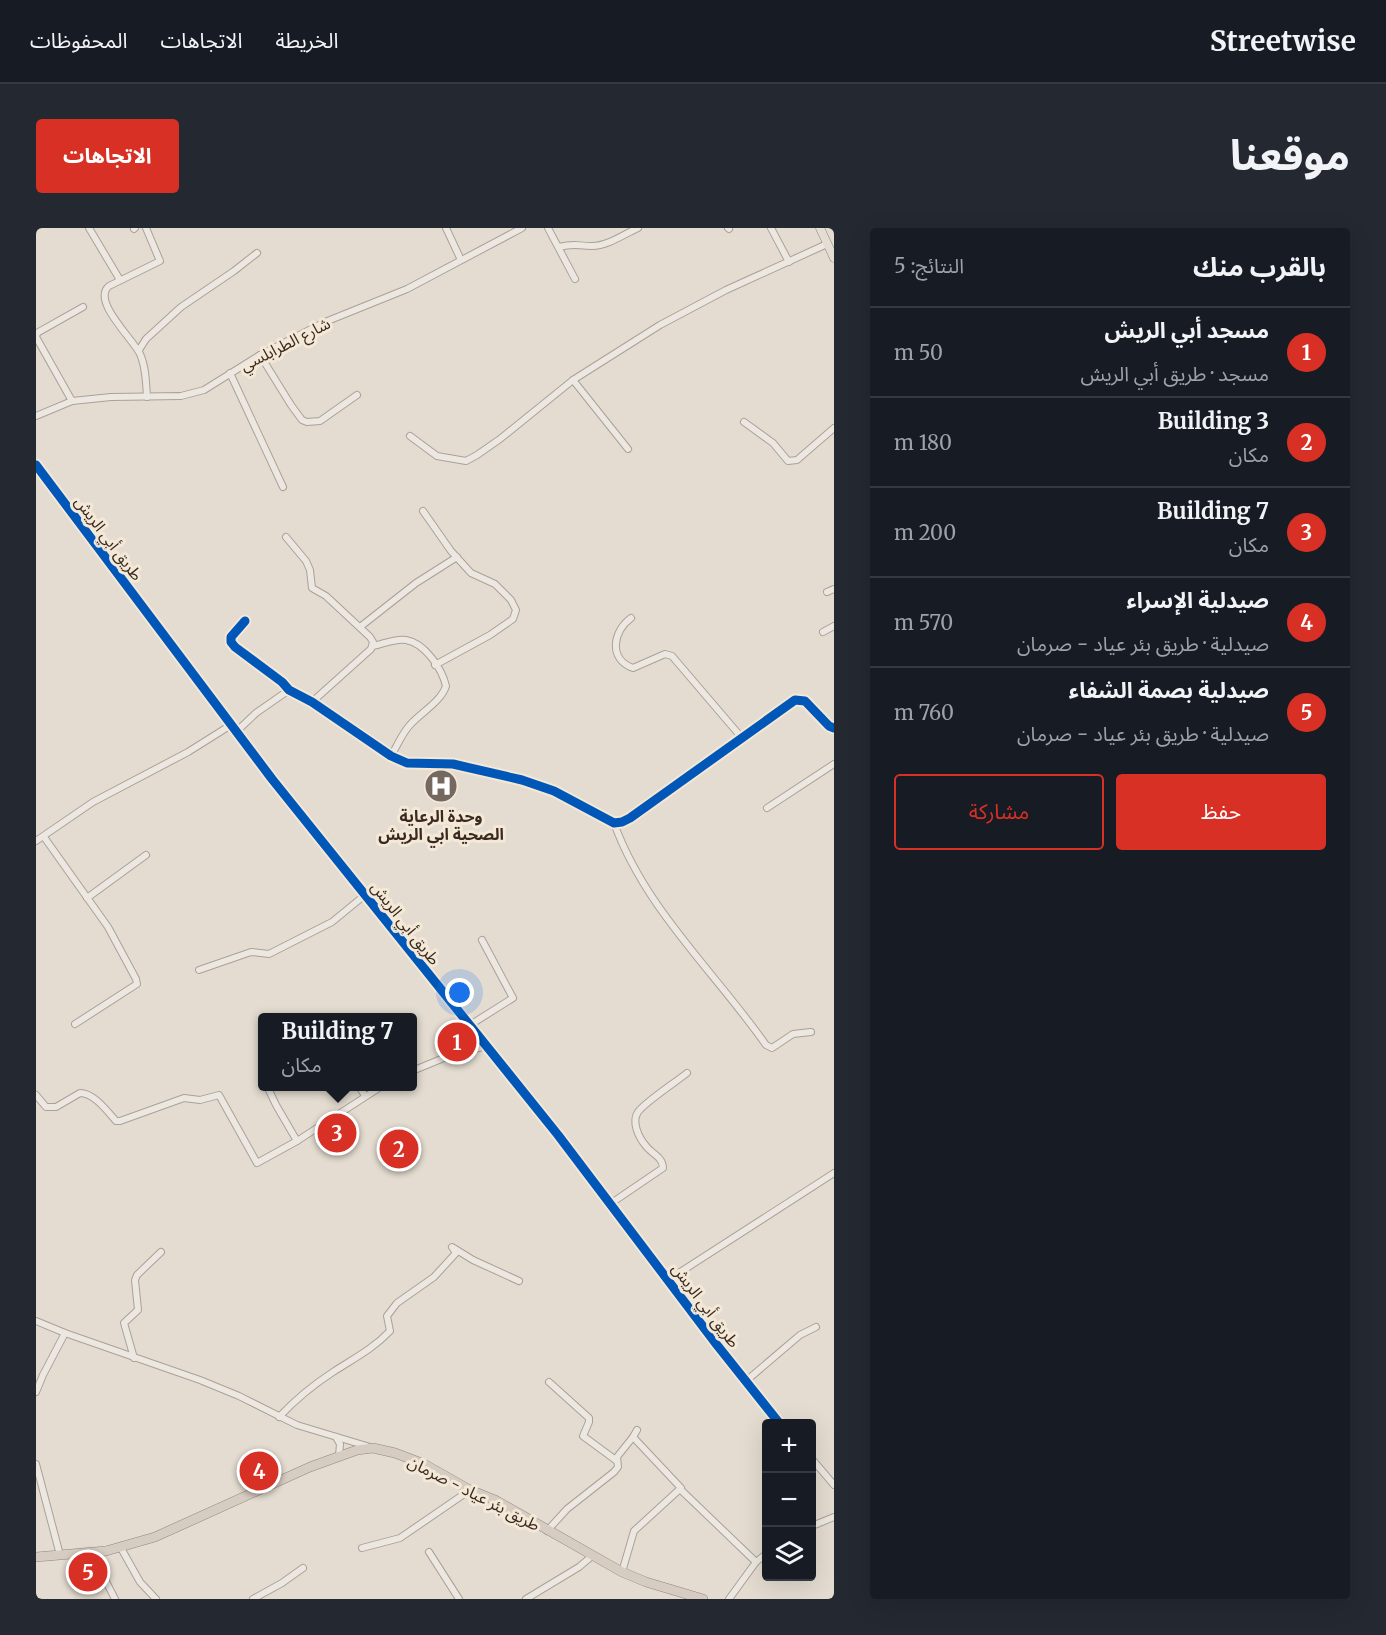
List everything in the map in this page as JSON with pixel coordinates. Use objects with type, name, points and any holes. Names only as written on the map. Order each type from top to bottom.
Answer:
[{"type":"highway","name":"طريق بئر عياد - صرمان","points":[[36,1557],[121,1548],[154,1537],[310,1467],[357,1450],[373,1448],[395,1453],[424,1464],[470,1490],[497,1501],[622,1572],[646,1582],[703,1599]]},
{"type":"main road","points":[[820,228],[834,258]]},
{"type":"street","points":[[89,228],[120,280]]},
{"type":"street","points":[[146,228],[160,261],[120,280],[105,289],[104,294],[113,318],[139,350],[147,396]]},
{"type":"street","points":[[446,228],[461,260]]},
{"type":"street","name":"شارع الطرابلسي","points":[[36,416],[72,401],[111,397],[181,396],[204,390],[260,355],[325,322],[407,288],[522,228]]},
{"type":"street","points":[[548,228],[575,279]]},
{"type":"street","points":[[559,247],[573,243],[593,246],[606,243],[638,228]]},
{"type":"street","points":[[771,228],[789,262]]},
{"type":"street","points":[[410,436],[437,456],[466,460],[477,456],[573,380],[681,313],[827,244]]},
{"type":"street","points":[[139,350],[146,339],[181,307],[257,253]]},
{"type":"street","points":[[72,401],[36,337],[40,331],[83,307]]},
{"type":"street","points":[[260,355],[302,420],[320,421],[357,395]]},
{"type":"street","points":[[230,373],[283,487]]},
{"type":"street","points":[[573,380],[628,450]]},
{"type":"street","points":[[744,422],[792,462],[834,428]]},
{"type":"street","name":"طريق أبي الريش","points":[[36,465],[236,732],[487,1046],[776,1419]]},
{"type":"street","points":[[423,511],[471,573],[495,584],[502,590],[514,606],[516,615],[490,635],[435,665]]},
{"type":"street","points":[[286,537],[306,561],[310,570],[312,588],[326,596],[360,627],[370,637],[373,646]]},
{"type":"street","points":[[360,627],[416,583],[457,557]]},
{"type":"street","points":[[631,618],[621,625],[615,644],[619,655],[627,665],[633,668],[665,654],[672,656],[742,738]]},
{"type":"street","points":[[245,621],[231,637],[231,642],[235,647],[282,682],[289,690],[312,702],[391,756],[407,763],[453,764],[522,780],[554,791],[614,823],[630,818],[788,703],[800,699],[814,708],[820,717],[834,729]]},
{"type":"street","points":[[823,632],[834,626]]},
{"type":"street","points":[[312,702],[373,646],[407,640],[421,648],[444,680],[445,690],[408,726],[391,756]]},
{"type":"street","points":[[236,732],[256,713],[289,690]]},
{"type":"street","points":[[36,841],[93,802],[188,752],[231,725]]},
{"type":"street","points":[[767,808],[834,764]]},
{"type":"street","points":[[614,823],[622,844],[646,888],[679,935],[719,982],[766,1045],[772,1047],[793,1034],[811,1032]]},
{"type":"street","points":[[44,837],[118,943],[137,984],[75,1024]]},
{"type":"street","points":[[87,898],[146,855]]},
{"type":"street","points":[[199,970],[251,952],[269,954],[332,922],[365,895]]},
{"type":"street","points":[[470,1025],[513,998],[482,940]]},
{"type":"street","points":[[417,1069],[456,1053],[487,1046]]},
{"type":"street","points":[[610,1204],[663,1168],[661,1160],[647,1148],[640,1138],[636,1128],[636,1118],[644,1106],[687,1073]]},
{"type":"street","points":[[269,1091],[297,1141]]},
{"type":"street","points":[[362,1091],[365,1096]]},
{"type":"street","points":[[36,1095],[46,1107],[51,1108],[84,1093],[91,1096],[116,1121],[184,1098],[200,1100],[219,1095],[257,1163],[297,1141],[374,1091]]},
{"type":"street","points":[[669,1280],[834,1173]]},
{"type":"street","points":[[279,1417],[297,1399],[331,1373],[377,1344],[390,1331],[387,1316],[397,1303],[434,1277],[456,1253],[452,1246],[473,1260],[519,1281]]},
{"type":"street","points":[[134,1358],[123,1323],[138,1310],[135,1280],[137,1275],[161,1252]]},
{"type":"street","points":[[36,1321],[65,1334],[239,1396],[297,1425],[373,1448]]},
{"type":"street","points":[[746,1382],[800,1335],[816,1328]]},
{"type":"street","points":[[36,1392],[65,1334]]},
{"type":"street","points":[[549,1382],[589,1418],[583,1436],[617,1461]]},
{"type":"street","points":[[547,1531],[567,1509],[614,1472],[618,1467],[617,1457],[637,1430]]},
{"type":"street","points":[[336,1437],[340,1444],[339,1456]]},
{"type":"street","points":[[633,1437],[679,1485],[681,1490],[756,1562]]},
{"type":"street","points":[[36,1464],[60,1555]]},
{"type":"street","points":[[816,1465],[834,1485]]},
{"type":"street","points":[[362,1548],[400,1538],[470,1490]]},
{"type":"street","points":[[622,1572],[634,1531],[681,1490]]},
{"type":"street","points":[[816,1524],[834,1517]]},
{"type":"street","points":[[121,1548],[140,1582],[156,1599]]},
{"type":"street","points":[[91,1552],[114,1599]]},
{"type":"street","points":[[429,1552],[459,1599]]},
{"type":"street","points":[[526,1599],[579,1568],[592,1556]]},
{"type":"street","points":[[729,1599],[762,1557]]},
{"type":"street","points":[[253,1599],[303,1568]]},
{"type":"cycle path","points":[[36,465],[272,779],[558,1135],[776,1419]]},
{"type":"cycle path","points":[[245,621],[231,637],[231,642],[235,647],[282,682],[289,690],[312,702],[391,756],[407,763],[453,764],[522,780],[554,791],[614,823],[630,818],[795,700],[805,701],[829,726],[834,728]]},
{"type":"place","name":"وحدة الرعاية الصحية ابي الريش","points":[[441,786]]},
{"type":"place","name":"مسجد أبي الريش","points":[[457,1042]]},
{"type":"place","name":"Building 7","points":[[337,1133]]},
{"type":"place","name":"Building 3","points":[[399,1149]]},
{"type":"place","name":"صيدلية الإسراء","points":[[259,1471]]},
{"type":"place","name":"صيدلية بصمة الشفاء","points":[[88,1572]]}]
